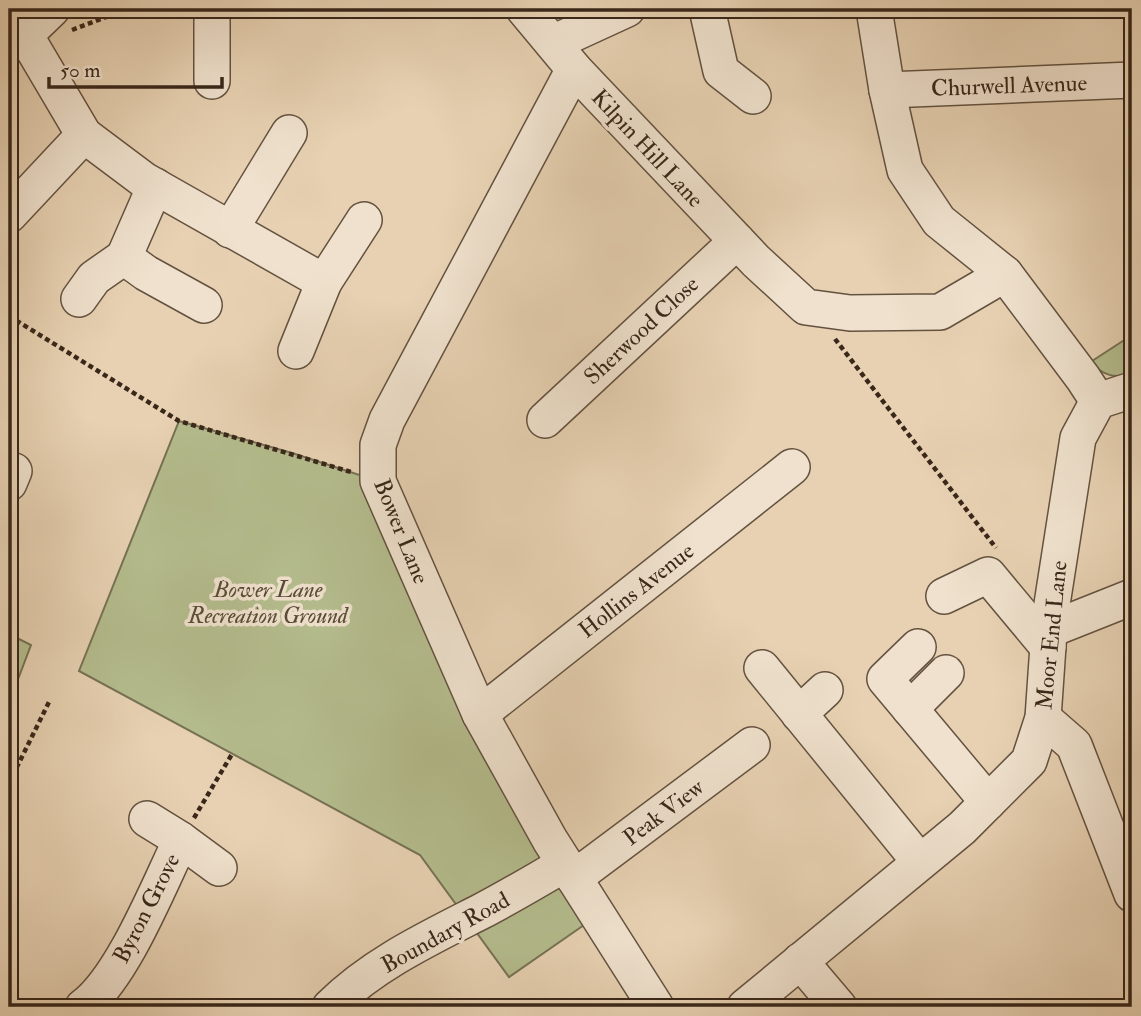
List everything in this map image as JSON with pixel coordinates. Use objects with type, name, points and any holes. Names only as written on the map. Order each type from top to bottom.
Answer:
[{"type":"street","points":[[51,9],[22,35],[84,135],[155,186],[324,282]]},
{"type":"street","points":[[212,9],[212,81]]},
{"type":"street","name":"Kilpin Hill Lane","points":[[524,9],[563,56],[737,241],[806,307]]},
{"type":"street","points":[[563,56],[627,9]]},
{"type":"street","points":[[707,9],[721,71],[753,96]]},
{"type":"street","points":[[874,9],[887,90],[905,170],[939,221],[1005,274],[1083,378],[1097,401],[1132,390]]},
{"type":"street","name":"Bower Lane","points":[[563,56],[387,420],[378,445],[378,481],[480,714],[570,871],[656,1007]]},
{"type":"street","name":"Churwell Avenue","points":[[887,90],[1132,80]]},
{"type":"street","points":[[230,230],[289,133]]},
{"type":"street","points":[[9,215],[84,135]]},
{"type":"street","points":[[79,299],[94,278],[124,257],[155,186]]},
{"type":"street","points":[[296,351],[324,282],[363,220]]},
{"type":"street","name":"Sherwood Close","points":[[545,419],[737,241]]},
{"type":"street","points":[[124,257],[146,273],[204,305]]},
{"type":"street","points":[[806,307],[850,313],[940,312],[1005,274]]},
{"type":"street","name":"Moor End Lane","points":[[745,1007],[962,828],[1030,761],[1043,718],[1048,639],[1078,439],[1097,401]]},
{"type":"street","name":"Hollins Avenue","points":[[480,714],[792,467]]},
{"type":"street","points":[[944,596],[988,575],[1048,639],[1132,597]]},
{"type":"street","points":[[918,647],[886,679],[988,802]]},
{"type":"street","points":[[762,667],[920,862]]},
{"type":"street","points":[[910,709],[946,673]]},
{"type":"street","points":[[800,714],[825,690]]},
{"type":"street","points":[[1043,718],[1074,745],[1132,894]]},
{"type":"street","name":"Peak View","points":[[570,871],[752,746]]},
{"type":"street","name":"Byron Grove","points":[[147,819],[219,868]]},
{"type":"street","name":"Byron Grove","points":[[83,1007],[90,1002],[122,959],[181,840]]},
{"type":"street","name":"Boundary Road","points":[[330,1007],[395,956],[484,910],[570,871]]},
{"type":"street","points":[[800,961],[839,1007]]},
{"type":"path","points":[[22,35],[127,9]]},
{"type":"path","points":[[806,307],[849,356],[905,433],[999,552]]},
{"type":"path","points":[[9,316],[179,421],[378,481]]},
{"type":"path","points":[[9,783],[50,700]]},
{"type":"path","points":[[181,840],[232,754]]},
{"type":"green space","points":[[1132,335],[1132,374],[1109,375],[1089,363]]},
{"type":"green space","name":"Bower Lane Recreation Ground","points":[[179,421],[378,481],[597,916],[509,977],[420,855],[79,671]]},
{"type":"green space","points":[[9,634],[31,645],[9,703]]}]
